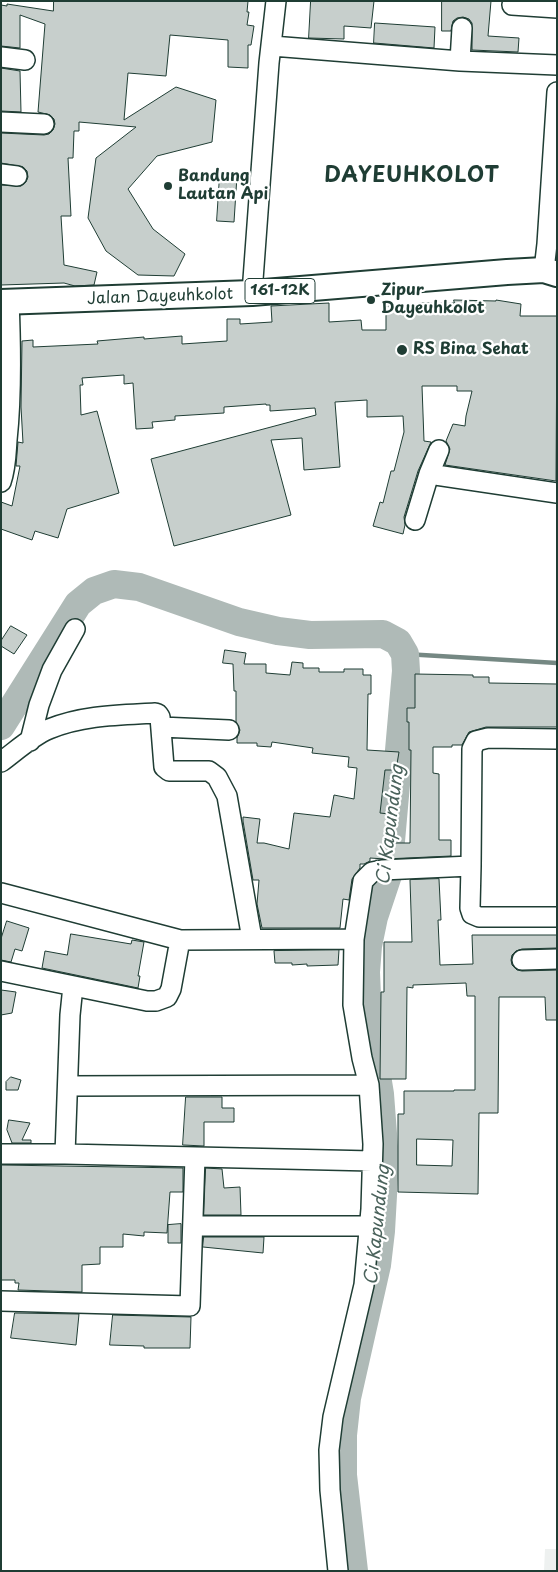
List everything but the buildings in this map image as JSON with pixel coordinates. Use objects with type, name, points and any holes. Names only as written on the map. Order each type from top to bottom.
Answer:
[{"type":"main road","name":"Jalan Dayeuhkolot","points":[[5,302],[252,294],[507,272],[550,272]]},
{"type":"street","points":[[252,294],[276,1]]},
{"type":"street","points":[[512,5],[557,8]]},
{"type":"street","points":[[460,61],[462,28]]},
{"type":"street","points":[[272,46],[460,61],[557,65]]},
{"type":"street","points":[[1,57],[25,60]]},
{"type":"street","points":[[550,272],[557,92]]},
{"type":"street","points":[[1,122],[44,124]]},
{"type":"street","points":[[1,482],[10,417],[11,370],[5,302]]},
{"type":"street","points":[[415,520],[429,474],[439,450]]},
{"type":"street","points":[[429,474],[557,494]]},
{"type":"street","points":[[30,741],[39,705],[52,670],[75,628]]},
{"type":"street","points":[[1,762],[49,729],[72,721],[104,715],[158,714],[160,717],[164,767],[166,770],[209,772],[217,777],[227,796],[252,939]]},
{"type":"street","points":[[160,727],[229,730]]},
{"type":"street","points":[[557,739],[488,738],[476,740],[472,749],[470,908],[472,914],[479,917],[557,917]]},
{"type":"street","points":[[338,1571],[330,1490],[329,1450],[333,1417],[364,1284],[373,1144],[369,1085],[362,1058],[353,1005],[354,939],[363,882],[372,872],[382,870],[471,866]]},
{"type":"street","points":[[1,893],[180,940],[354,939]]},
{"type":"street","points":[[1,971],[147,1002],[156,1001],[167,997],[171,989],[180,940]]},
{"type":"street","points":[[522,960],[557,959]]},
{"type":"street","points":[[65,1154],[70,1015],[73,986]]},
{"type":"street","points":[[68,1086],[369,1085]]},
{"type":"street","points":[[1,1154],[372,1161]]},
{"type":"street","points":[[1,1301],[190,1306],[195,1157]]},
{"type":"street","points":[[193,1226],[369,1226]]},
{"type":"shaded area","points":[[545,1549],[557,1549],[557,1571],[544,1571]]},
{"type":"waterway","name":"Ci Kapundung","points":[[1,726],[78,604],[94,591],[114,584],[139,587],[239,622],[278,631],[310,635],[383,634],[398,642],[405,654],[406,671],[388,875],[374,917],[368,946],[366,972],[368,1021],[380,1094],[385,1160],[377,1265],[347,1398],[343,1435],[343,1475],[354,1571]]},
{"type":"waterway","points":[[405,654],[557,663]]},
{"type":"place","name":"Bandung Lautan Api","points":[[168,186]]},
{"type":"place","name":"Zipur Dayeuhkolot","points":[[371,300]]},
{"type":"place","name":"RS Bina Sehat","points":[[402,350]]},
{"type":"district","name":"DAYEUHKOLOT","points":[[412,176]]}]
